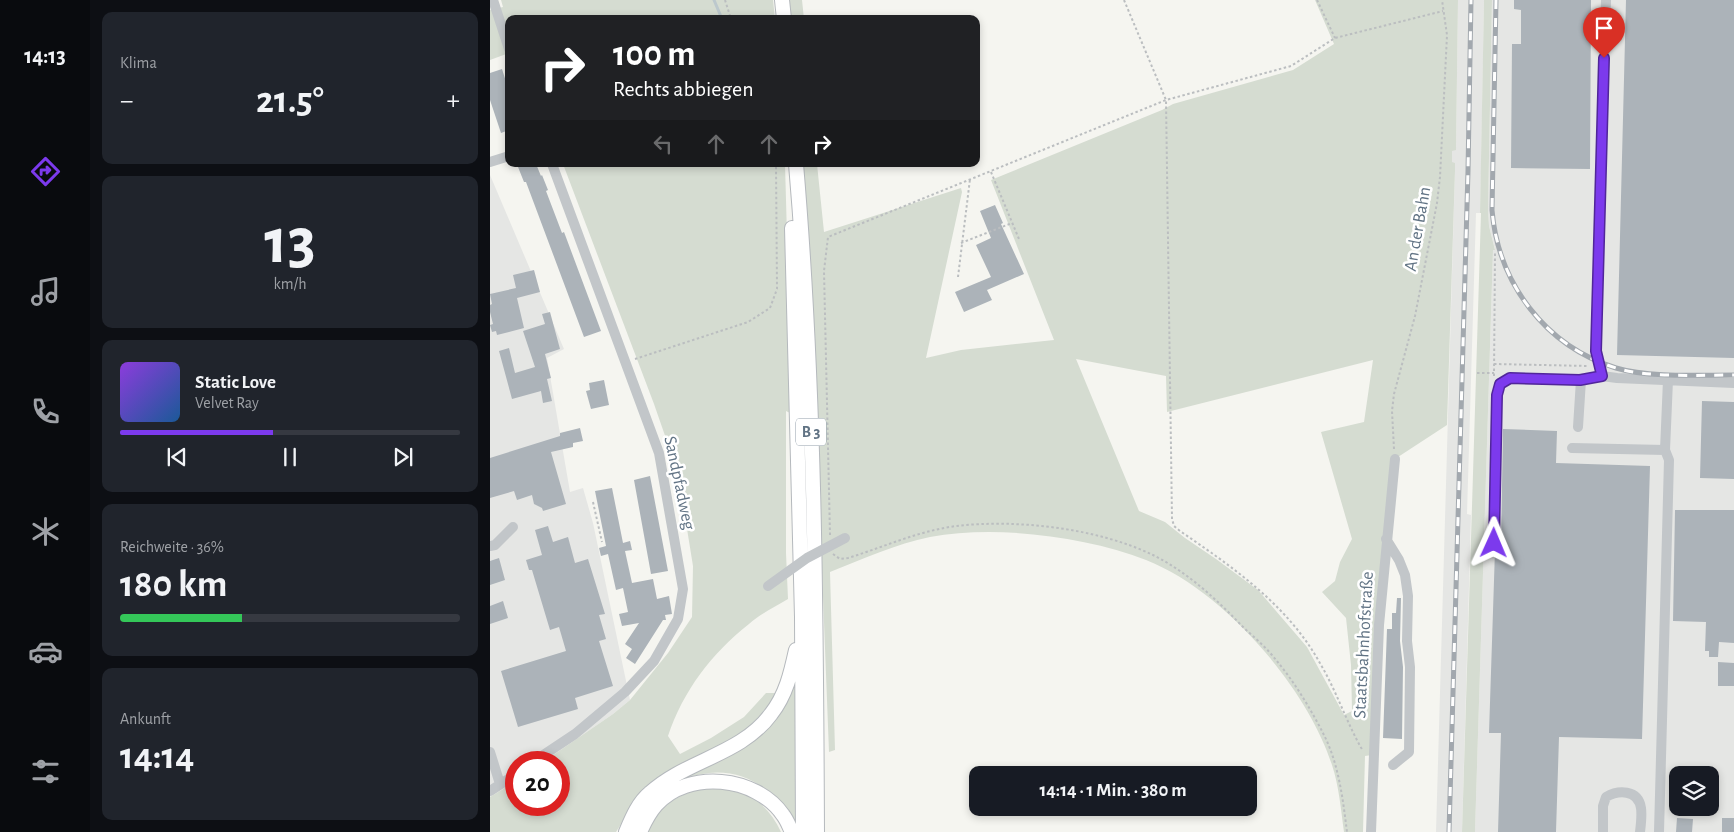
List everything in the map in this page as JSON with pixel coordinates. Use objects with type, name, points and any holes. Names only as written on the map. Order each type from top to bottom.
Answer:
[{"type":"main road","points":[[782,0],[783,15]]},
{"type":"main road","name":"B 3","points":[[789,167],[798,418],[802,618],[802,832]]},
{"type":"main road","name":"B 3","points":[[796,167],[806,300],[811,417],[816,631],[817,832]]},
{"type":"main road","points":[[626,832],[632,817],[649,794],[666,780],[742,742],[771,714],[782,698],[791,675],[802,618]]},
{"type":"main road","points":[[640,832],[656,805],[670,794],[700,782],[726,781],[751,789],[768,800],[783,814],[792,832]]},
{"type":"street","points":[[493,0],[505,37]]},
{"type":"street","points":[[1601,371],[1596,351],[1606,0]]},
{"type":"street","points":[[490,162],[505,157]]},
{"type":"street","name":"Sandpfadweg","points":[[550,751],[575,734],[625,692],[654,661],[678,620],[683,588],[659,453],[553,167]]},
{"type":"street","points":[[1494,543],[1497,395],[1500,384],[1510,378],[1580,380],[1601,371],[1617,378],[1734,383]]},
{"type":"street","points":[[1578,428],[1580,380]]},
{"type":"street","points":[[1659,832],[1667,555],[1668,460],[1665,450],[1668,380]]},
{"type":"street","points":[[1572,448],[1665,450]]},
{"type":"street","name":"Staatsbahnhofstraße","points":[[1371,832],[1379,625],[1394,459]]},
{"type":"street","points":[[490,546],[495,545],[513,528]]},
{"type":"street","points":[[768,586],[808,558],[845,538]]},
{"type":"street","points":[[1386,538],[1399,560],[1408,596],[1407,641],[1410,667],[1409,752],[1393,764]]},
{"type":"street","points":[[490,752],[500,784]]},
{"type":"street","points":[[490,791],[505,781]]},
{"type":"street","points":[[1602,832],[1603,806],[1606,797],[1621,791],[1633,795],[1641,807],[1640,832]]},
{"type":"path","points":[[725,0],[730,15]]},
{"type":"path","points":[[1124,0],[1166,100],[1172,519],[1174,526],[1259,589],[1282,612],[1321,663],[1358,742],[1365,754],[1375,763]]},
{"type":"path","points":[[1317,0],[1335,38]]},
{"type":"path","name":"An der Bahn","points":[[1394,459],[1392,411],[1394,394],[1416,316],[1440,178],[1447,50],[1442,0]]},
{"type":"path","points":[[830,537],[824,271],[828,237],[1166,100],[1291,66],[1335,38],[1443,11]]},
{"type":"path","points":[[626,362],[748,322],[770,308],[777,288],[776,167]]},
{"type":"path","points":[[991,172],[1019,239]]},
{"type":"path","points":[[958,277],[970,179]]},
{"type":"path","points":[[962,243],[1012,223]]},
{"type":"path","points":[[1495,253],[1494,384],[1497,395]]},
{"type":"path","points":[[1494,364],[1601,371]]},
{"type":"path","points":[[1477,373],[1494,373]]},
{"type":"path","points":[[594,502],[602,542]]},
{"type":"path","points":[[832,550],[836,558],[848,558],[935,529],[984,524],[1060,529],[1094,535],[1153,555],[1212,595],[1276,660],[1296,688],[1325,737],[1342,795],[1347,832]]},
{"type":"shaded area","points":[[501,0],[773,0],[775,15],[505,15],[505,54],[490,60],[490,10],[503,7]]},
{"type":"shaded area","points":[[789,0],[802,0],[804,15],[790,15]]},
{"type":"shaded area","points":[[1315,0],[1458,0],[1456,150],[1452,151],[1452,162],[1455,163],[1455,171],[1447,425],[1398,457],[1372,755],[1365,756],[1363,832],[1344,832],[1340,798],[1334,773],[1320,735],[1303,704],[1282,674],[1259,644],[1232,617],[1175,574],[1146,560],[1068,539],[1040,535],[983,532],[930,537],[892,548],[830,572],[835,750],[829,752],[810,258],[802,167],[817,167],[824,232],[961,188],[962,192],[926,358],[961,350],[1054,340],[991,180],[1173,104],[1293,70],[1334,44]],"holes":[[[1076,359],[1166,376],[1167,412],[1373,360],[1364,422],[1321,432],[1352,539],[1340,562],[1335,581],[1322,592],[1346,618],[1351,665],[1352,711],[1344,715],[1307,647],[1258,590],[1165,522],[1139,511]]]},
{"type":"shaded area","points":[[1458,0],[1484,0],[1480,213],[1476,213],[1467,514],[1471,515],[1462,832],[1436,832],[1455,171],[1451,163],[1452,150],[1456,150]]},
{"type":"shaded area","points":[[1484,0],[1492,0],[1488,210],[1489,226],[1495,250],[1493,250],[1475,832],[1462,832],[1481,213]]},
{"type":"shaded area","points":[[1492,0],[1734,0],[1734,832],[1475,832],[1493,250],[1495,249],[1489,226]]},
{"type":"shaded area","points":[[564,167],[785,167],[792,414],[786,411],[786,553],[788,599],[753,620],[711,660],[690,688],[674,719],[668,736],[680,754],[711,738],[744,717],[766,693],[777,693],[767,710],[745,731],[638,797],[616,832],[490,832],[490,797],[505,788],[505,816],[570,816],[570,751],[559,751],[630,700],[668,653],[692,617],[693,566],[678,473],[654,404]]},
{"type":"shaded area","points":[[490,175],[564,349],[547,358],[570,492],[583,488],[593,523],[630,700],[559,751],[505,751],[505,788],[490,797]]},
{"type":"shaded area","points":[[793,684],[798,684],[798,818],[794,824],[773,796],[761,786],[748,779],[733,774],[717,772],[701,774],[679,781],[752,740],[771,724]]},
{"type":"shaded area","points":[[725,788],[753,798],[772,816],[781,832],[646,832],[655,816],[668,804],[683,795],[700,789]]},
{"type":"building","points":[[1514,0],[1591,0],[1590,169],[1511,168],[1512,44],[1521,44],[1521,10],[1514,9]]},
{"type":"building","points":[[1626,0],[1734,0],[1734,358],[1617,355]]},
{"type":"building","points":[[502,69],[505,78],[505,132],[501,133],[490,100],[490,73]]},
{"type":"building","points":[[518,167],[537,167],[548,190],[546,191],[562,233],[564,232],[601,331],[584,337],[526,182],[524,182]]},
{"type":"building","points":[[995,205],[1003,223],[1001,224],[1024,274],[987,290],[992,300],[964,312],[955,292],[991,277],[976,245],[991,238],[980,211]]},
{"type":"building","points":[[534,270],[540,292],[517,298],[524,328],[497,335],[496,331],[492,332],[490,325],[493,324],[490,312],[490,305],[492,304],[490,294],[516,288],[513,275]]},
{"type":"building","points":[[550,312],[560,349],[545,354],[551,378],[547,379],[552,401],[543,403],[541,391],[512,399],[499,351],[509,348],[515,373],[535,367],[523,331],[545,324],[542,314]]},
{"type":"building","points":[[604,380],[609,405],[591,409],[586,391],[590,390],[589,383]]},
{"type":"building","points":[[1702,401],[1734,402],[1734,479],[1700,478]]},
{"type":"building","points":[[580,428],[583,441],[573,443],[573,447],[551,452],[566,504],[543,511],[542,508],[534,504],[532,495],[517,500],[514,491],[490,498],[490,458],[560,436],[560,433]]},
{"type":"building","points":[[1503,429],[1557,431],[1556,463],[1650,466],[1642,739],[1559,737],[1556,832],[1498,832],[1501,733],[1489,733],[1495,550],[1500,547],[1501,543]]},
{"type":"building","points":[[650,476],[668,571],[651,574],[634,480]]},
{"type":"building","points":[[612,488],[623,543],[630,541],[632,550],[625,551],[632,583],[653,579],[657,599],[669,596],[672,614],[665,615],[666,620],[663,620],[635,664],[626,658],[632,649],[625,644],[639,623],[622,626],[619,614],[628,612],[623,588],[616,590],[608,554],[601,556],[599,548],[606,546],[595,491]]},
{"type":"building","points":[[1675,510],[1734,510],[1734,643],[1719,642],[1718,657],[1709,657],[1709,651],[1705,651],[1706,622],[1673,621]]},
{"type":"building","points":[[548,526],[553,542],[568,537],[575,563],[588,559],[605,614],[599,615],[606,639],[599,641],[613,686],[575,698],[578,709],[518,727],[501,671],[566,651],[559,627],[550,630],[532,570],[529,570],[526,560],[542,555],[535,530]]},
{"type":"building","points":[[499,558],[505,580],[490,585],[490,561]]},
{"type":"building","points":[[1397,598],[1401,598],[1400,641],[1403,667],[1402,739],[1383,738],[1387,629],[1392,629],[1392,613],[1396,613]]},
{"type":"building","points":[[503,601],[508,618],[490,624],[490,606]]},
{"type":"building","points":[[1718,662],[1734,663],[1734,686],[1718,686]]},
{"type":"building","points":[[1677,818],[1693,819],[1692,832],[1676,832]]},
{"type":"building","points":[[1722,818],[1734,818],[1734,832],[1722,832]]},
{"type":"waterway","points":[[714,0],[720,15]]},
{"type":"railway","points":[[1449,832],[1468,171],[1471,0]]},
{"type":"railway","points":[[1496,0],[1492,210],[1496,237],[1504,262],[1515,286],[1547,328],[1591,358],[1616,368],[1643,373],[1734,375]]},
{"type":"route","points":[[1494,543],[1497,395],[1500,384],[1510,378],[1580,380],[1602,376],[1596,351],[1604,58]]}]
